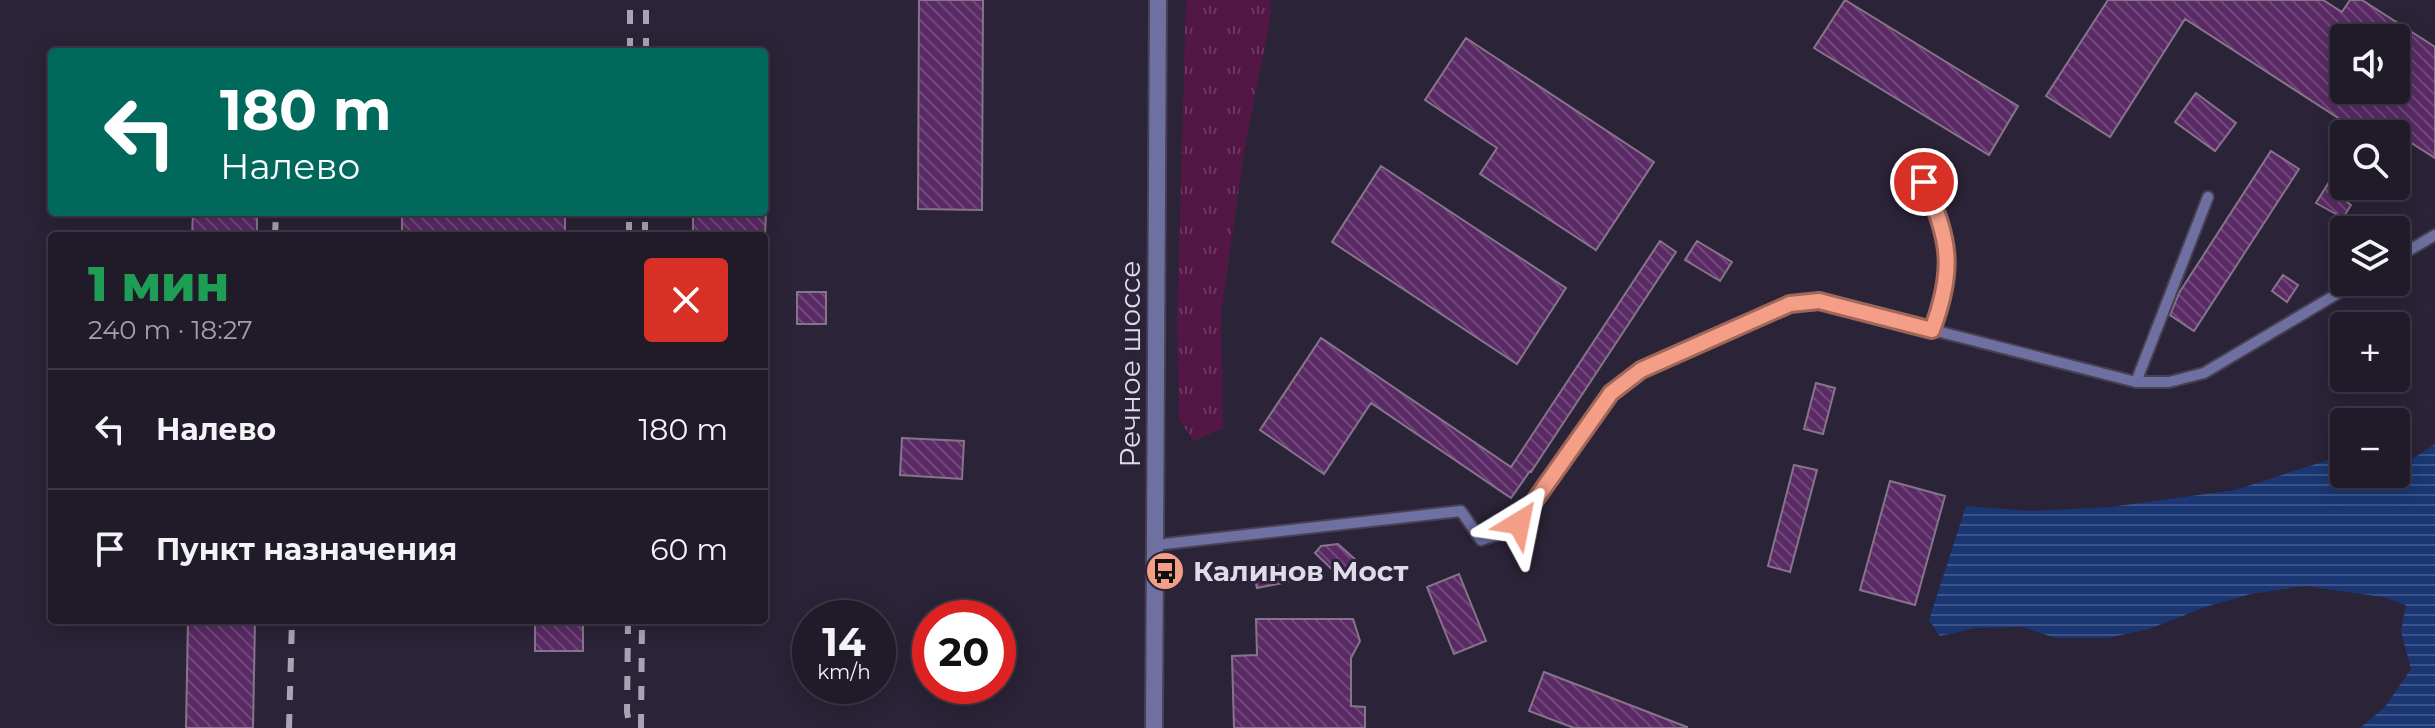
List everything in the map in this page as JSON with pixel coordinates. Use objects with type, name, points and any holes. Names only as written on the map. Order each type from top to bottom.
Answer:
[{"type":"street","name":"Речное шоссе","points":[[1154,728],[1158,0]]},
{"type":"lane","points":[[1924,182],[1939,216],[1948,275],[1932,330]]},
{"type":"lane","points":[[2136,382],[2208,197]]},
{"type":"lane","points":[[2410,250],[2435,235]]},
{"type":"lane","points":[[1155,545],[1461,511],[1481,540],[1506,532],[1519,523],[1611,393],[1641,370],[1790,304],[1819,301],[2136,382],[2169,382],[2204,373],[2333,296]]},
{"type":"green space","points":[[1186,0],[1270,0],[1271,15],[1244,152],[1221,314],[1223,428],[1194,441],[1179,420],[1177,323]]},
{"type":"water","points":[[2435,444],[2435,728],[2360,728],[2385,707],[2411,669],[2401,631],[2406,605],[2383,597],[2305,586],[2251,594],[2208,606],[2149,629],[2107,638],[2055,638],[2023,627],[1976,628],[1940,636],[1929,620],[1966,506],[2031,511],[2111,507],[2235,490],[2330,459],[2330,488],[2410,488],[2410,460]]},
{"type":"building","points":[[919,0],[983,0],[982,210],[918,209]]},
{"type":"building","points":[[1845,0],[2018,106],[1989,155],[1814,48]]},
{"type":"building","points":[[2108,0],[2323,0],[2342,12],[2350,0],[2362,0],[2399,24],[2330,24],[2330,104],[2410,104],[2410,31],[2435,47],[2435,158],[2410,142],[2410,120],[2341,120],[2185,19],[2110,137],[2046,96]]},
{"type":"building","points":[[1466,38],[1654,162],[1596,250],[1480,174],[1497,148],[1425,100]]},
{"type":"building","points":[[2196,93],[2236,123],[2215,151],[2175,122]]},
{"type":"building","points":[[2271,151],[2299,169],[2194,331],[2170,315],[2179,293]]},
{"type":"building","points":[[1381,166],[1566,288],[1517,364],[1332,242]]},
{"type":"building","points":[[2330,180],[2330,200],[2344,200],[2351,205],[2344,216],[2339,216],[2316,203]]},
{"type":"building","points":[[193,216],[257,216],[257,232],[192,232]]},
{"type":"building","points":[[402,216],[565,216],[565,232],[402,232]]},
{"type":"building","points":[[693,216],[766,216],[765,232],[693,232]]},
{"type":"building","points":[[1660,241],[1676,252],[1511,498],[1371,403],[1324,474],[1260,430],[1321,338],[1511,467]]},
{"type":"building","points":[[1697,241],[1732,262],[1720,281],[1685,260]]},
{"type":"building","points":[[2283,275],[2298,285],[2287,302],[2272,291]]},
{"type":"building","points":[[797,292],[826,292],[826,324],[797,324]]},
{"type":"building","points":[[1816,383],[1835,388],[1823,434],[1804,429]]},
{"type":"building","points":[[902,438],[964,441],[962,479],[900,475]]},
{"type":"building","points":[[1794,465],[1817,470],[1790,572],[1768,566]]},
{"type":"building","points":[[1890,481],[1945,496],[1915,605],[1860,590]]},
{"type":"building","points":[[1338,544],[1357,561],[1342,579],[1315,553],[1321,546]]},
{"type":"building","points":[[1284,564],[1288,582],[1257,588],[1253,570]]},
{"type":"building","points":[[1459,574],[1486,641],[1454,654],[1427,587]]},
{"type":"building","points":[[1256,619],[1353,619],[1360,641],[1351,658],[1351,706],[1365,707],[1365,728],[1234,728],[1232,656],[1257,655]]},
{"type":"building","points":[[188,624],[255,624],[253,728],[186,728]]},
{"type":"building","points":[[535,624],[583,624],[583,651],[535,651]]},
{"type":"building","points":[[1544,672],[1687,728],[1574,728],[1529,711]]},
{"type":"railway","points":[[630,0],[630,48]]},
{"type":"railway","points":[[646,0],[646,48]]},
{"type":"railway","points":[[275,232],[276,216]]},
{"type":"railway","points":[[629,216],[629,232]]},
{"type":"railway","points":[[645,216],[645,232]]},
{"type":"railway","points":[[289,728],[292,624]]},
{"type":"railway","points":[[628,624],[627,712],[630,728]]},
{"type":"railway","points":[[641,728],[642,624]]},
{"type":"place","name":"Калинов Мост","points":[[1165,571]]},
{"type":"route","points":[[1519,523],[1611,393],[1641,370],[1790,304],[1819,301],[1932,330],[1948,275],[1939,216],[1924,182]]}]
